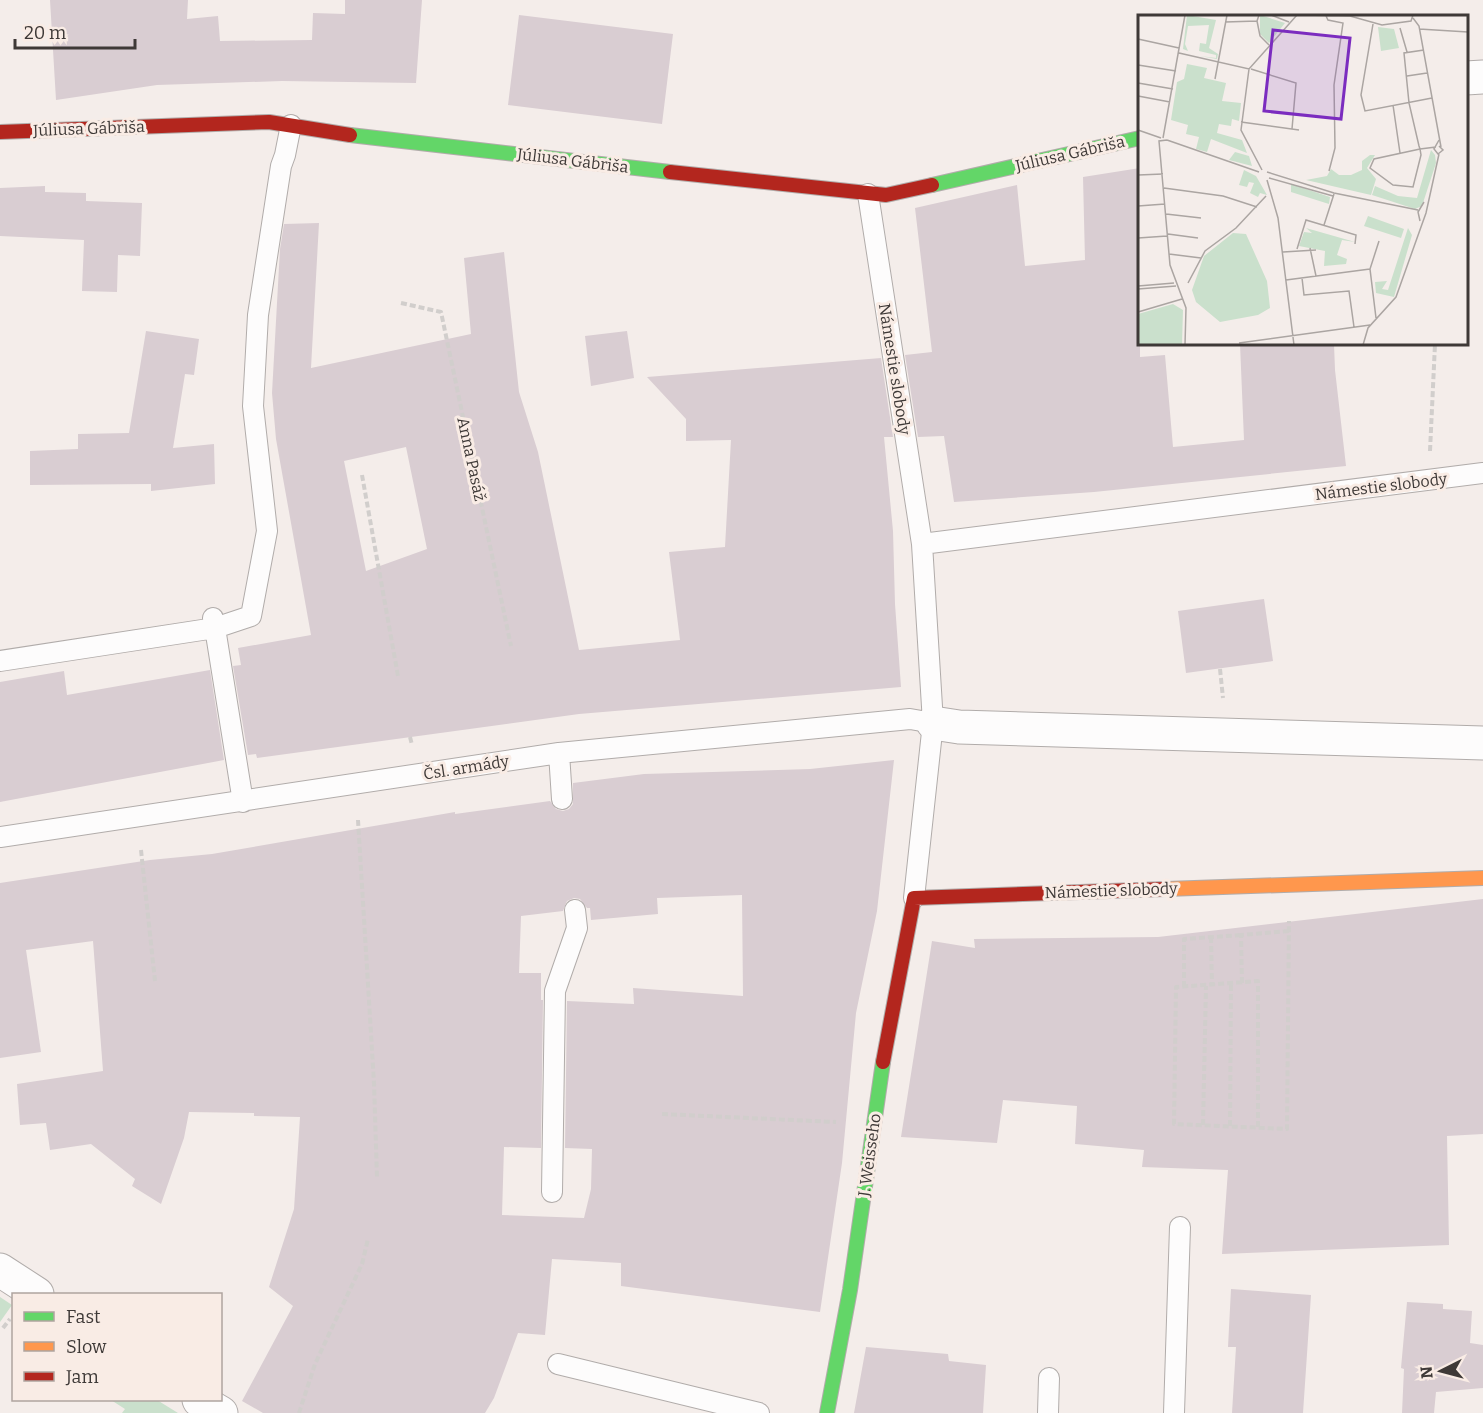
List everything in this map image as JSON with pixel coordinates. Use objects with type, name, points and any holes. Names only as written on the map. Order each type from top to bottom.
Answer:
[{"type":"street","points":[[1468,78],[1483,77]]},
{"type":"street","name":"Júliusa Gábriša","points":[[0,132],[269,122],[364,136],[886,195],[1138,138]]},
{"type":"street","points":[[933,723],[971,728],[1483,743]]},
{"type":"street","name":"Námestie slobody","points":[[914,898],[1483,878]]},
{"type":"street","name":"J. Weisseho","points":[[827,1413],[850,1290],[881,1073],[914,898]]},
{"type":"street","points":[[0,1270],[35,1293]]},
{"type":"street","points":[[201,1401],[221,1413]]},
{"type":"lane","points":[[0,661],[251,616],[267,531],[253,406],[258,315],[281,166],[291,125]]},
{"type":"lane","name":"Námestie slobody","points":[[868,194],[922,544],[933,723],[914,898]]},
{"type":"lane","name":"Námestie slobody","points":[[922,544],[1483,473]]},
{"type":"lane","points":[[214,623],[243,802]]},
{"type":"lane","name":"Čsl. armády","points":[[0,837],[559,753],[910,719],[933,723]]},
{"type":"lane","points":[[559,753],[562,800]]},
{"type":"lane","points":[[552,1192],[555,991],[577,928],[575,910]]},
{"type":"lane","points":[[1174,1413],[1180,1227]]},
{"type":"lane","points":[[558,1365],[759,1413]]},
{"type":"lane","points":[[1048,1413],[1049,1378]]},
{"type":"path","name":"Anna Pasáž","points":[[401,303],[441,312],[511,646]]},
{"type":"path","points":[[1430,457],[1435,345]]},
{"type":"path","points":[[362,475],[398,676]]},
{"type":"path","points":[[1220,669],[1221,680]]},
{"type":"path","points":[[358,820],[374,1083],[377,1178]]},
{"type":"path","points":[[141,850],[155,981]]},
{"type":"path","points":[[1258,1127],[1258,981],[1176,987],[1174,1124],[1287,1129],[1289,931],[1287,885]]},
{"type":"path","points":[[1184,987],[1184,939],[1289,931]]},
{"type":"path","points":[[1241,935],[1242,983]]},
{"type":"path","points":[[1211,937],[1212,985]]},
{"type":"path","points":[[1230,1126],[1231,983]]},
{"type":"path","points":[[1203,1125],[1206,986]]},
{"type":"path","points":[[662,1114],[843,1123]]},
{"type":"path","points":[[299,1413],[315,1364],[362,1264],[368,1239]]},
{"type":"path","points":[[3,1328],[9,1320]]},
{"type":"green space","points":[[0,1297],[12,1305],[0,1322]]},
{"type":"green space","points":[[113,1401],[159,1401],[178,1413],[122,1413],[125,1409]]},
{"type":"building","points":[[50,0],[188,0],[187,19],[218,16],[220,41],[312,40],[313,13],[345,14],[345,0],[422,0],[416,83],[282,81],[157,85],[56,100]]},
{"type":"building","points":[[519,15],[673,34],[662,124],[508,105]]},
{"type":"building","points":[[1138,168],[1138,345],[1140,345],[1140,357],[1165,355],[1173,447],[1244,440],[1240,345],[1334,345],[1346,466],[1094,492],[954,502],[944,436],[918,437],[905,355],[932,352],[915,208],[1017,185],[1025,266],[1085,260],[1083,177]]},
{"type":"building","points":[[45,186],[45,192],[86,193],[86,201],[142,203],[140,256],[118,255],[117,292],[82,291],[84,240],[0,236],[0,188]]},
{"type":"building","points":[[319,223],[311,368],[471,334],[464,258],[504,252],[519,392],[538,452],[579,650],[680,640],[669,552],[725,547],[731,440],[686,441],[686,419],[647,377],[881,358],[893,437],[884,437],[893,531],[901,687],[579,714],[257,758],[256,754],[248,755],[233,666],[241,665],[238,648],[311,635],[276,439],[272,393],[280,249],[284,224]],"holes":[[[406,447],[427,549],[366,571],[344,461]]]},
{"type":"building","points":[[146,331],[199,339],[194,375],[185,374],[173,448],[214,444],[215,484],[151,491],[151,484],[30,485],[30,451],[78,449],[78,434],[129,433]]},
{"type":"building","points":[[627,331],[634,378],[591,386],[585,336]]},
{"type":"building","points":[[1264,599],[1273,661],[1186,673],[1178,611]]},
{"type":"building","points":[[210,670],[224,760],[0,802],[0,682],[64,671],[67,695]]},
{"type":"building","points":[[894,760],[877,911],[856,1013],[842,1163],[820,1312],[621,1286],[621,1263],[552,1259],[545,1335],[518,1333],[494,1398],[485,1413],[263,1413],[242,1401],[293,1306],[269,1287],[294,1209],[300,1117],[254,1116],[254,1113],[189,1112],[184,1138],[161,1204],[132,1186],[135,1179],[91,1144],[50,1150],[46,1123],[20,1125],[17,1084],[103,1071],[93,941],[26,950],[41,1052],[0,1058],[0,883],[150,860],[212,854],[455,812],[455,814],[550,801],[556,809],[563,811],[569,809],[573,804],[573,783],[644,774],[810,769]],"holes":[[[742,895],[743,996],[633,988],[634,1004],[567,1001],[565,1148],[592,1149],[591,1189],[584,1218],[502,1215],[504,1147],[541,1148],[543,1000],[541,1000],[541,973],[519,973],[521,916],[563,911],[567,901],[574,898],[580,899],[587,908],[590,908],[591,920],[658,914],[657,898]]]},
{"type":"building","points":[[1483,899],[1483,1134],[1447,1136],[1449,1245],[1222,1254],[1228,1170],[1142,1167],[1144,1150],[1075,1144],[1077,1106],[1003,1100],[997,1143],[901,1137],[932,941],[975,948],[974,939],[1158,937]]},
{"type":"building","points":[[1231,1289],[1311,1295],[1303,1413],[1232,1413],[1236,1347],[1228,1347]]},
{"type":"building","points":[[1407,1302],[1443,1304],[1443,1309],[1472,1311],[1470,1343],[1483,1345],[1483,1388],[1436,1392],[1434,1413],[1402,1413],[1404,1369],[1401,1368]]},
{"type":"building","points":[[866,1347],[948,1354],[949,1361],[986,1365],[983,1413],[854,1413]]},
{"type":"traffic: fast","points":[[350,135],[670,172]]},
{"type":"traffic: fast","points":[[932,185],[1138,138]]},
{"type":"traffic: fast","points":[[827,1413],[850,1290],[883,1062]]},
{"type":"traffic: slow","points":[[1166,889],[1483,878]]},
{"type":"traffic: jam","points":[[0,132],[269,122],[350,135]]},
{"type":"traffic: jam","points":[[670,172],[886,195],[932,185]]},
{"type":"traffic: jam","points":[[883,1062],[914,898],[1166,889]]}]
